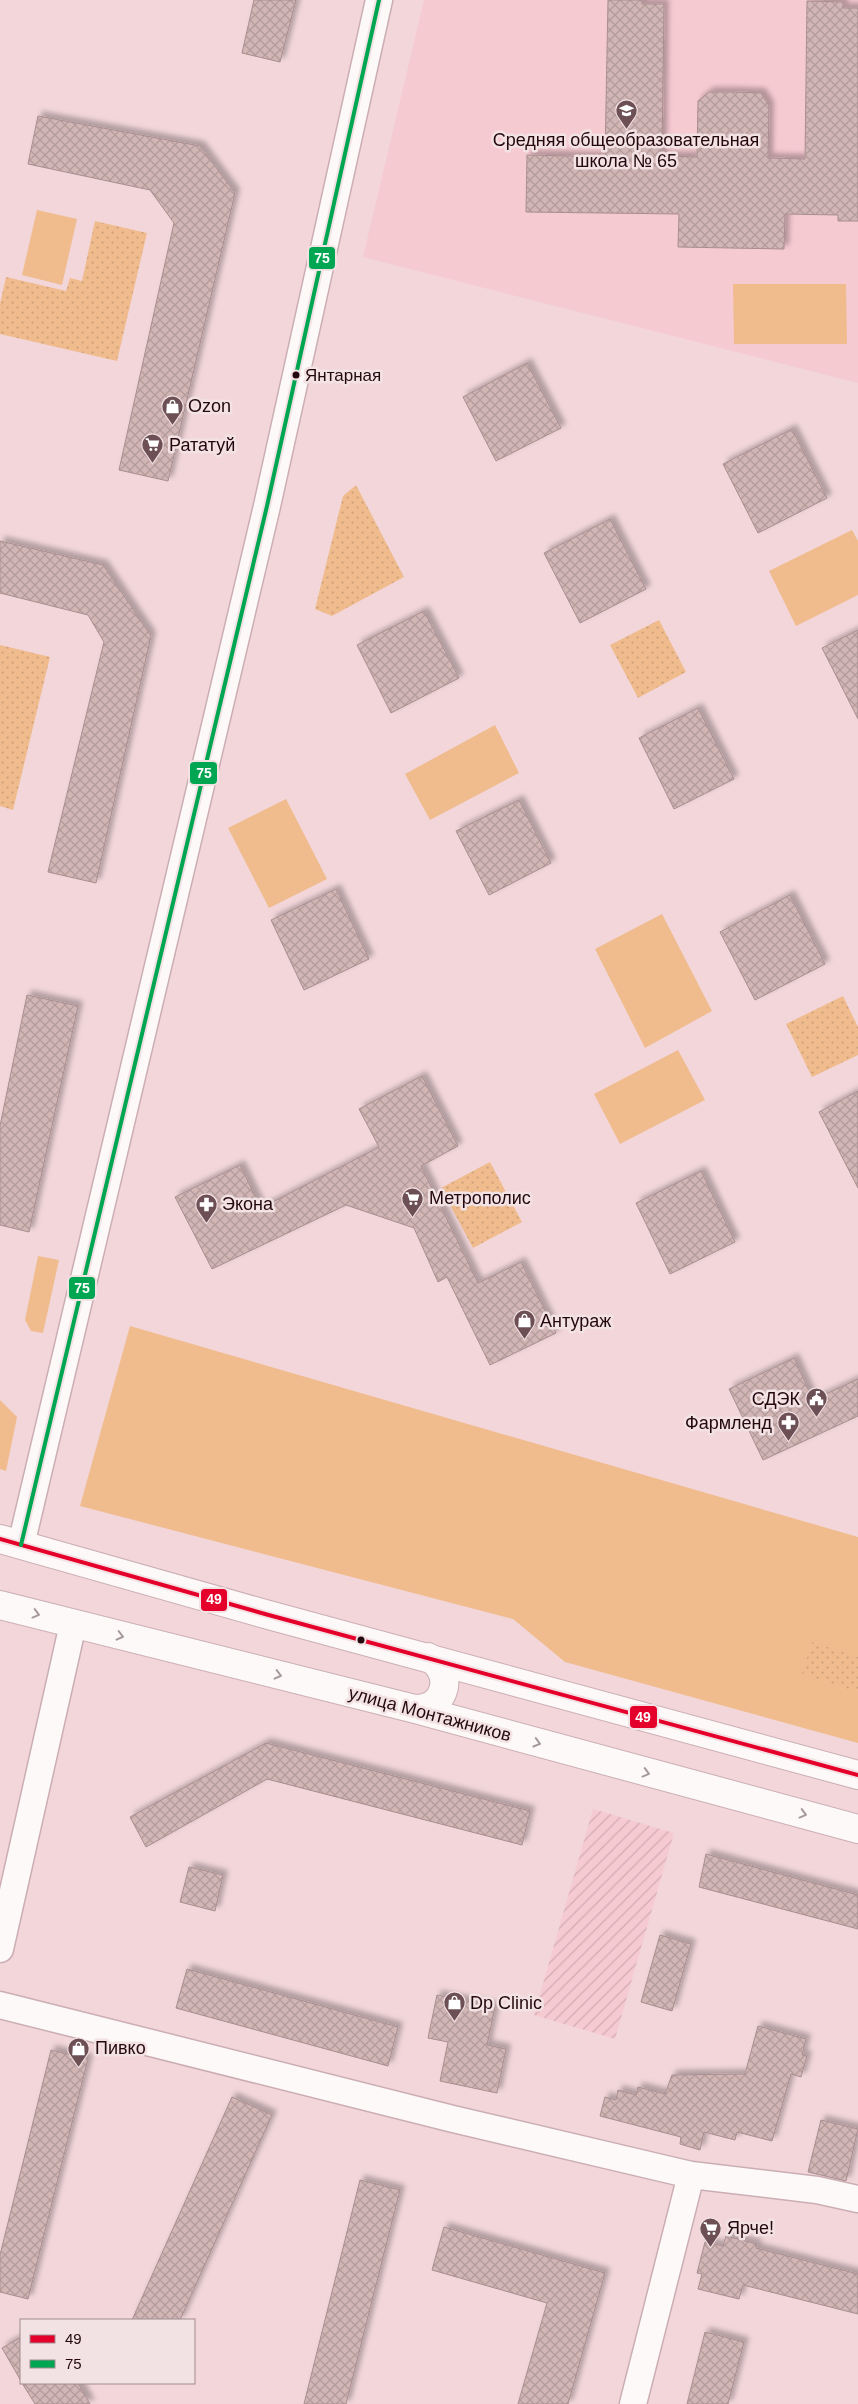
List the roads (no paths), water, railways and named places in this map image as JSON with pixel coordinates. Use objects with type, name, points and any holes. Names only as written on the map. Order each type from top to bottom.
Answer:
[{"type":"main road","points":[[11,1542],[858,1775]]},
{"type":"main road","name":"улица Монтажников","points":[[0,1605],[415,1709],[858,1829]]},
{"type":"main road","points":[[415,1709],[430,1707],[441,1697],[444,1690],[445,1683],[440,1667],[428,1658]]},
{"type":"street","points":[[11,1542],[267,506],[379,0]]},
{"type":"street","points":[[0,1949],[73,1624]]},
{"type":"street","points":[[0,2005],[453,2119],[691,2175],[817,2190],[858,2199]]},
{"type":"street","points":[[633,2404],[691,2175]]},
{"type":"place","name":"Средняя общеобразовательная школа № 65","points":[[626,129]]},
{"type":"place","name":"Янтарная","points":[[296,375]]},
{"type":"place","name":"Ozon","points":[[172,425]]},
{"type":"place","name":"Рататуй","points":[[153,464]]},
{"type":"place","name":"Метрополис","points":[[413,1217]]},
{"type":"place","name":"Экона","points":[[206,1223]]},
{"type":"place","name":"Антураж","points":[[524,1340]]},
{"type":"place","name":"СДЭК","points":[[816,1418]]},
{"type":"place","name":"Фармленд","points":[[788,1442]]},
{"type":"place","name":"Dp Clinic","points":[[454,2022]]},
{"type":"place","name":"Пивко","points":[[79,2067]]},
{"type":"place","name":"Ярче!","points":[[711,2247]]}]
